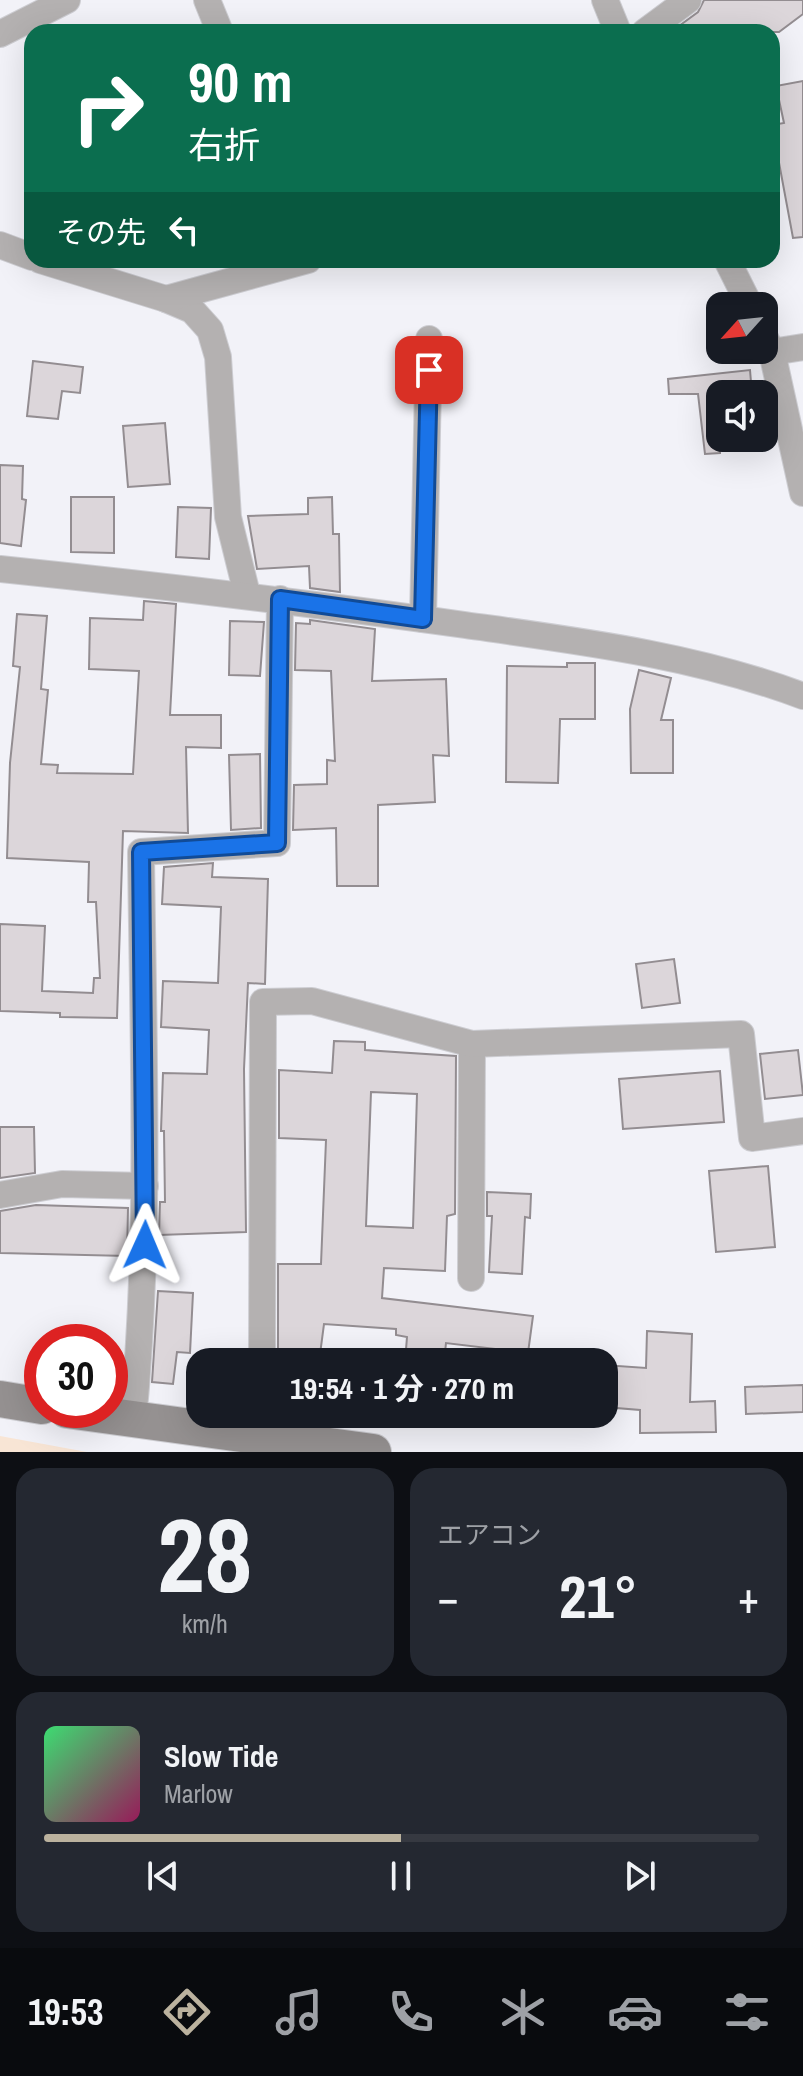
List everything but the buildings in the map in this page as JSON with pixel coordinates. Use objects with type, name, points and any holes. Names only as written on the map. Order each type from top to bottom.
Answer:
[{"type":"main road","points":[[0,1399],[24,1403]]},
{"type":"main road","points":[[128,1420],[195,1441],[249,1428]]},
{"type":"main road","points":[[266,1428],[373,1452]]},
{"type":"street","points":[[0,34],[67,0]]},
{"type":"street","points":[[207,0],[217,24]]},
{"type":"street","points":[[605,0],[615,24]]},
{"type":"street","points":[[656,24],[688,0]]},
{"type":"street","points":[[0,245],[24,254]]},
{"type":"street","points":[[66,268],[192,310],[210,330],[218,357],[228,517],[247,594]]},
{"type":"street","points":[[166,299],[279,268]]},
{"type":"street","points":[[731,268],[743,292]]},
{"type":"street","points":[[423,619],[429,339]]},
{"type":"street","points":[[778,345],[803,347]]},
{"type":"street","points":[[773,364],[799,459],[803,493]]},
{"type":"street","points":[[0,569],[247,594],[631,649],[762,681],[803,696]]},
{"type":"street","points":[[133,1421],[144,1308],[141,852],[277,843],[280,599]]},
{"type":"street","points":[[262,1348],[263,1002],[312,1001],[472,1044],[741,1034],[752,1138],[803,1131]]},
{"type":"street","points":[[471,1278],[472,1044]]},
{"type":"street","points":[[0,1195],[62,1184],[145,1186]]},
{"type":"shaded area","points":[[0,1436],[87,1452],[0,1452]]},
{"type":"route","points":[[145,1245],[141,852],[277,843],[280,599],[423,619],[429,370]]}]
